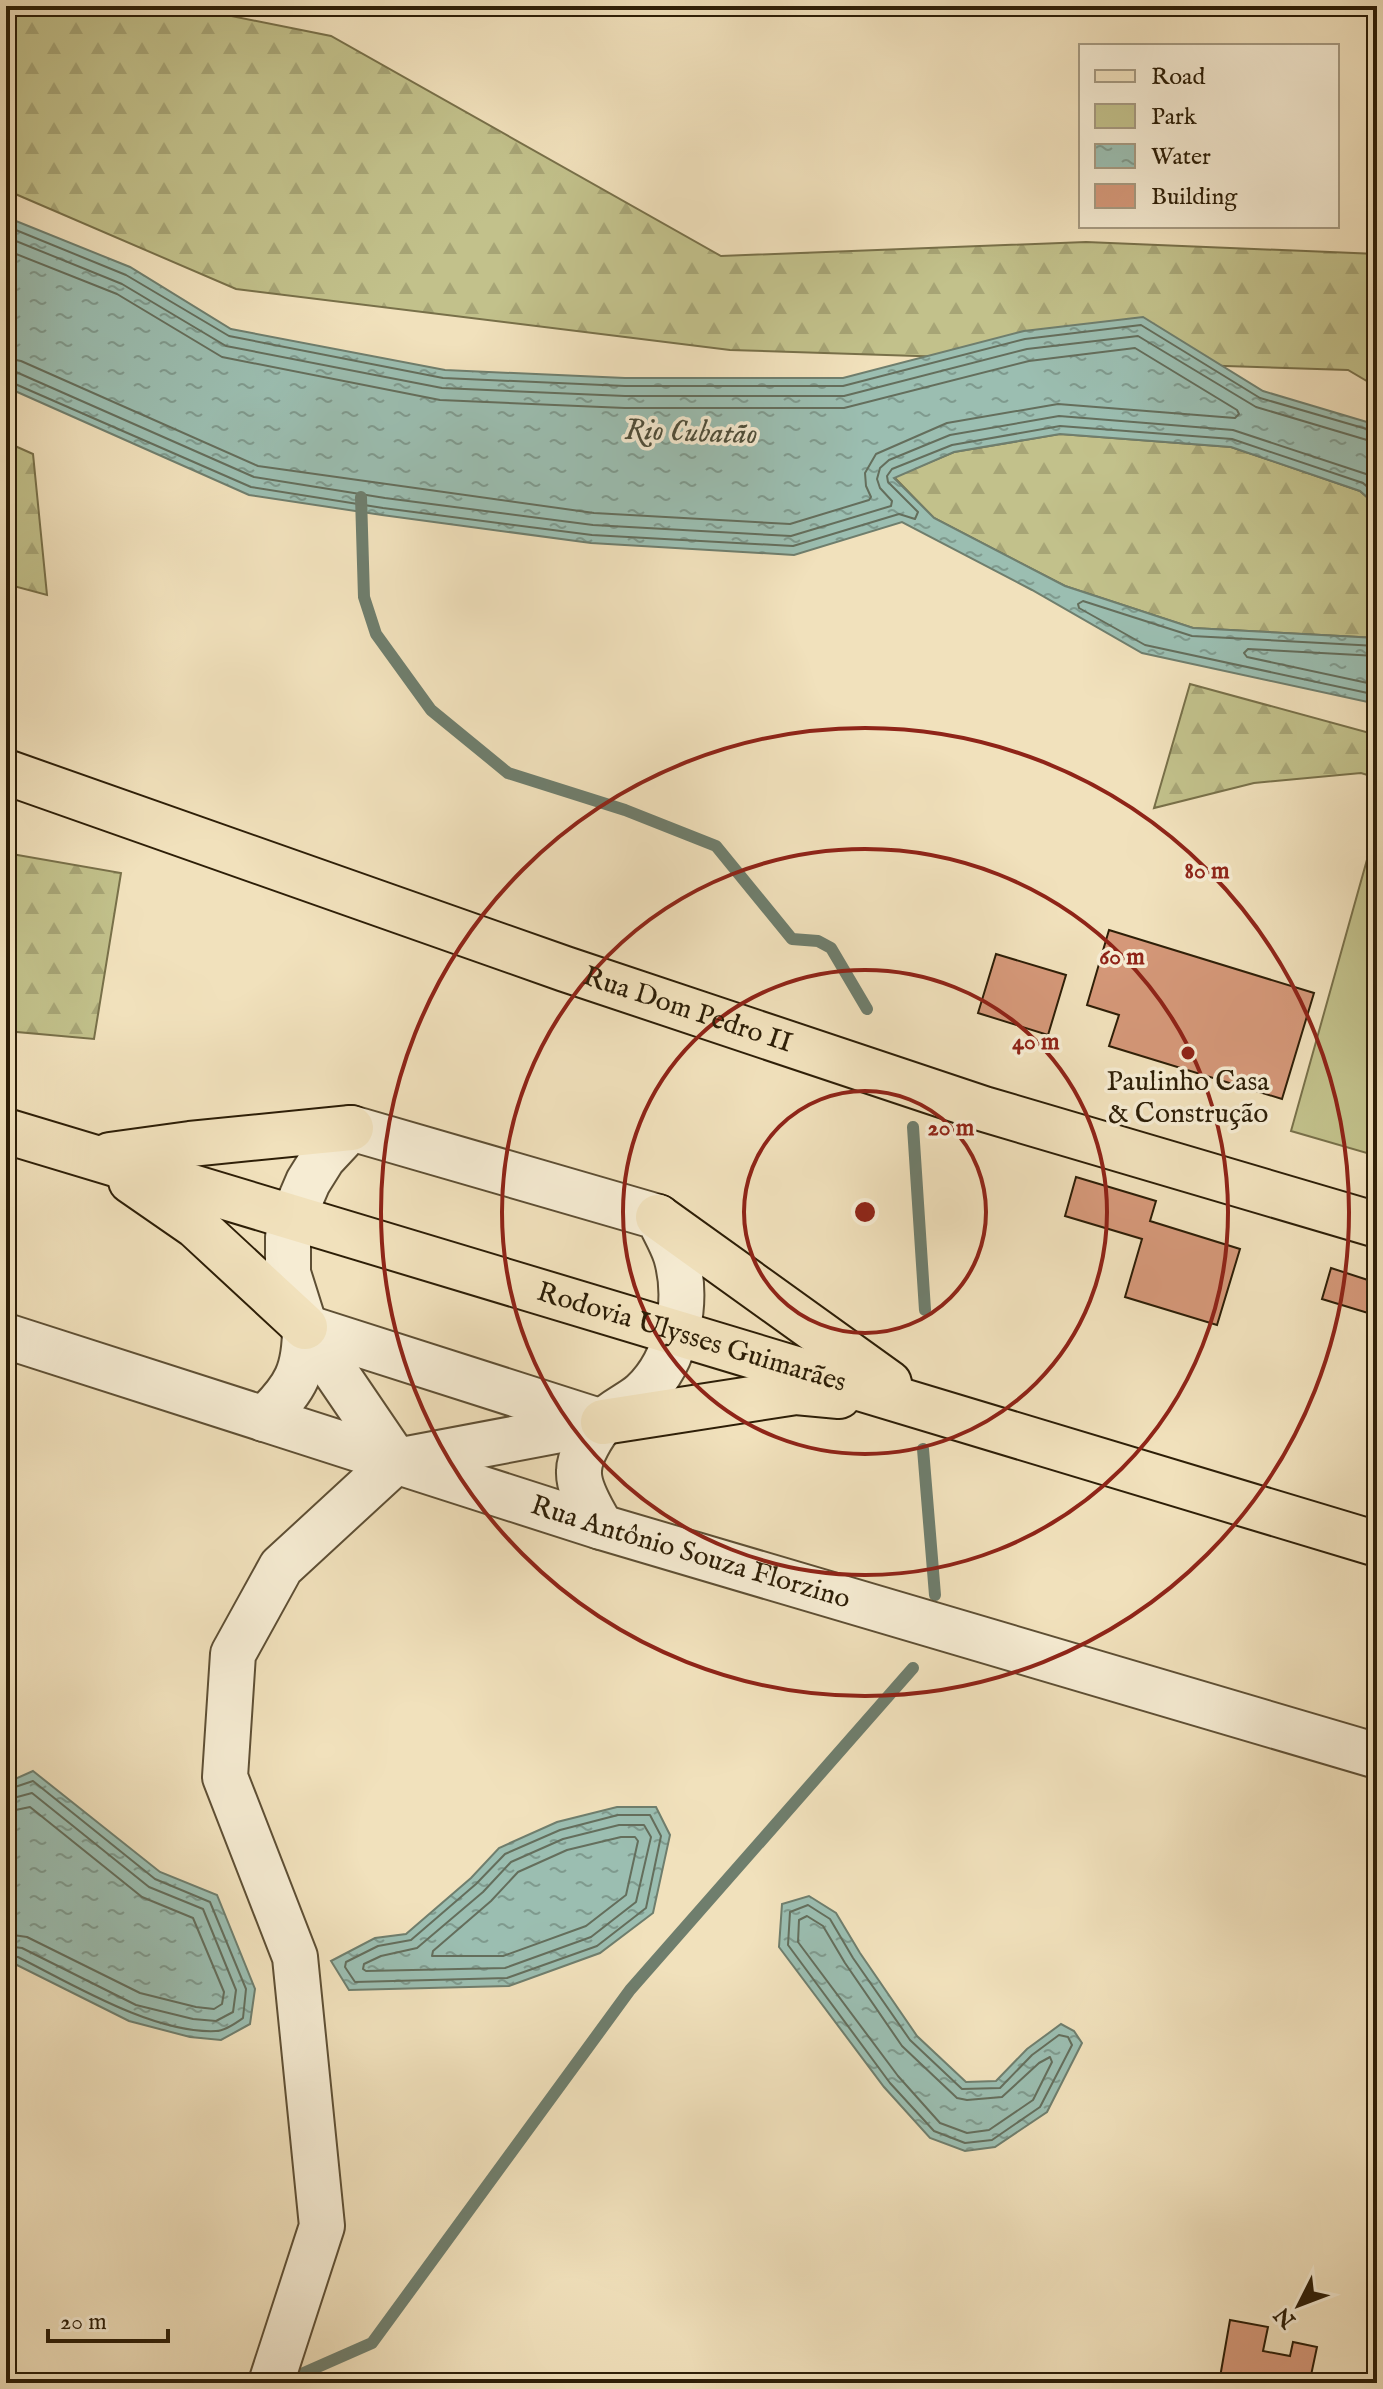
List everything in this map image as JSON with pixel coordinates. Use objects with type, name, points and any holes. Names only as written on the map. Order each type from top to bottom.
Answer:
[{"type":"main road","name":"Rua Dom Pedro II","points":[[6,772],[565,969],[984,1109],[1377,1225]]},
{"type":"main road","points":[[95,1158],[190,1144],[351,1128]]},
{"type":"main road","name":"Rodovia Ulysses Guimarães","points":[[6,1131],[1377,1544]]},
{"type":"main road","points":[[95,1158],[196,1226],[305,1327]]},
{"type":"main road","points":[[658,1217],[921,1405]]},
{"type":"main road","points":[[603,1422],[796,1392],[921,1405]]},
{"type":"street","points":[[396,1461],[305,1327],[288,1273],[288,1237],[308,1182],[323,1158],[351,1128],[658,1217],[676,1255],[681,1286],[678,1332],[668,1359],[644,1392],[603,1422],[584,1453],[578,1472],[584,1495],[601,1527]]},
{"type":"street","points":[[264,1419],[287,1398],[300,1375],[305,1351],[305,1327]]},
{"type":"street","points":[[305,1327],[603,1422]]},
{"type":"street","name":"Rua Antônio Souza Florzino","points":[[6,1336],[601,1527],[1377,1756]]},
{"type":"street","points":[[271,2383],[322,2226],[295,1957],[225,1777],[233,1654],[281,1567],[396,1461],[603,1422]]},
{"type":"green space","points":[[6,6],[182,6],[331,36],[721,256],[1086,242],[1377,254],[1377,387],[1348,370],[730,350],[236,289],[6,190]]},
{"type":"green space","points":[[1060,434],[1231,447],[1360,491],[1377,506],[1377,638],[1193,628],[1065,586],[934,518],[894,477],[954,452]]},
{"type":"green space","points":[[6,442],[33,454],[47,595],[6,584]]},
{"type":"green space","points":[[1190,684],[1377,735],[1377,778],[1361,773],[1254,783],[1154,808]]},
{"type":"green space","points":[[1377,824],[1377,1156],[1291,1131]]},
{"type":"green space","points":[[6,853],[121,873],[94,1039],[6,1031]]},
{"type":"water","name":"Rio Cubatão","points":[[6,217],[130,267],[231,329],[445,370],[625,378],[843,378],[1024,331],[1143,317],[1263,391],[1377,425],[1377,506],[1360,491],[1231,447],[1060,434],[954,452],[894,478],[934,518],[1065,586],[1193,628],[1377,638],[1377,704],[1142,653],[1032,590],[902,522],[794,555],[591,543],[249,495],[6,387]]},
{"type":"water","points":[[33,1771],[160,1872],[217,1895],[255,1989],[250,2024],[221,2040],[190,2037],[129,2021],[15,1964],[6,1963],[6,1783]]},
{"type":"water","points":[[617,1807],[656,1807],[670,1835],[653,1913],[600,1953],[509,1986],[349,1990],[331,1961],[375,1938],[406,1934],[471,1878],[499,1848],[557,1822]]},
{"type":"water","points":[[809,1896],[836,1913],[917,2036],[966,2082],[996,2081],[1027,2049],[1061,2024],[1074,2031],[1082,2043],[1047,2112],[995,2147],[965,2151],[930,2138],[884,2087],[779,1947],[782,1904]]},
{"type":"building","points":[[1109,930],[1314,993],[1282,1099],[1109,1046],[1119,1015],[1087,1005]]},
{"type":"building","points":[[996,954],[1066,975],[1048,1035],[978,1013]]},
{"type":"building","points":[[1076,1177],[1156,1201],[1150,1221],[1240,1249],[1217,1325],[1125,1297],[1142,1239],[1065,1216]]},
{"type":"building","points":[[1331,1268],[1377,1283],[1368,1313],[1322,1299]]},
{"type":"building","points":[[1230,2320],[1268,2327],[1263,2351],[1290,2356],[1293,2342],[1317,2347],[1310,2380],[1323,2383],[1219,2383]]},
{"type":"waterway","points":[[361,497],[364,597],[376,634],[431,710],[508,773],[625,810],[716,846],[792,939],[818,941],[831,948],[867,1009]]},
{"type":"waterway","points":[[913,1127],[925,1310]]},
{"type":"waterway","points":[[923,1449],[935,1595]]},
{"type":"waterway","points":[[297,2376],[372,2343],[630,1990],[913,1668]]},
{"type":"place","name":"Paulinho Casa & Construção","points":[[1188,1053]]}]
